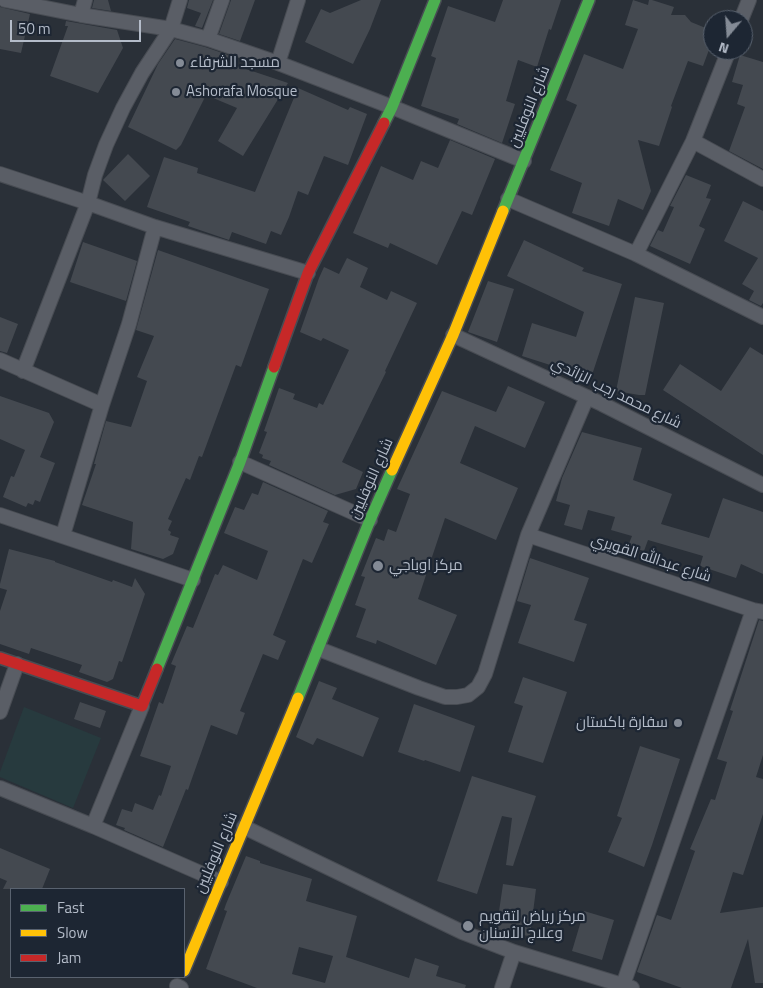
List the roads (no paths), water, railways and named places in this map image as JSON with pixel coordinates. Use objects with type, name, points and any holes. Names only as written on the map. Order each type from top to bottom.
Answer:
[{"type":"main road","points":[[0,658],[142,706],[240,462],[308,273],[392,107],[435,0]]},
{"type":"main road","name":"شارع النوفليين","points":[[185,969],[319,648],[370,520],[453,335],[589,0]]},
{"type":"street","points":[[5,0],[81,15],[171,29],[208,39],[278,63],[392,107],[524,162]]},
{"type":"street","points":[[81,15],[85,0]]},
{"type":"street","points":[[23,371],[88,203],[95,175],[106,146],[123,108],[142,73],[171,29],[180,0]]},
{"type":"street","points":[[208,39],[222,0]]},
{"type":"street","points":[[278,63],[298,0]]},
{"type":"street","points":[[636,254],[693,141],[725,60]]},
{"type":"street","points":[[693,141],[763,179]]},
{"type":"street","points":[[0,174],[155,227],[308,273]]},
{"type":"street","points":[[508,199],[636,254],[763,317]]},
{"type":"street","points":[[63,535],[102,405],[129,324],[155,227]]},
{"type":"street","name":"شارع محمد رجب الزائدي","points":[[453,335],[588,397],[763,484]]},
{"type":"street","points":[[0,360],[102,405]]},
{"type":"street","points":[[319,648],[445,697],[457,697],[468,694],[478,686],[485,674],[528,536],[588,397]]},
{"type":"street","points":[[240,462],[370,520]]},
{"type":"street","points":[[0,515],[193,580]]},
{"type":"street","name":"شارع عبدالله القويري","points":[[528,536],[758,611]]},
{"type":"street","points":[[244,827],[454,928],[514,952],[628,986],[758,611]]},
{"type":"street","points":[[0,712],[17,664]]},
{"type":"street","points":[[94,826],[142,706]]},
{"type":"street","points":[[0,788],[94,826],[221,882]]},
{"type":"street","points":[[502,988],[514,952]]},
{"type":"place","name":"مسجد الشرفاء","points":[[180,63]]},
{"type":"place","name":"Ashorafa Mosque","points":[[176,92]]},
{"type":"place","name":"مركز اوباجي","points":[[378,566]]},
{"type":"place","name":"سفارة باكستان","points":[[678,723]]},
{"type":"place","name":"مركز رياض لتقويم وعلاج الأسنان","points":[[468,926]]}]
